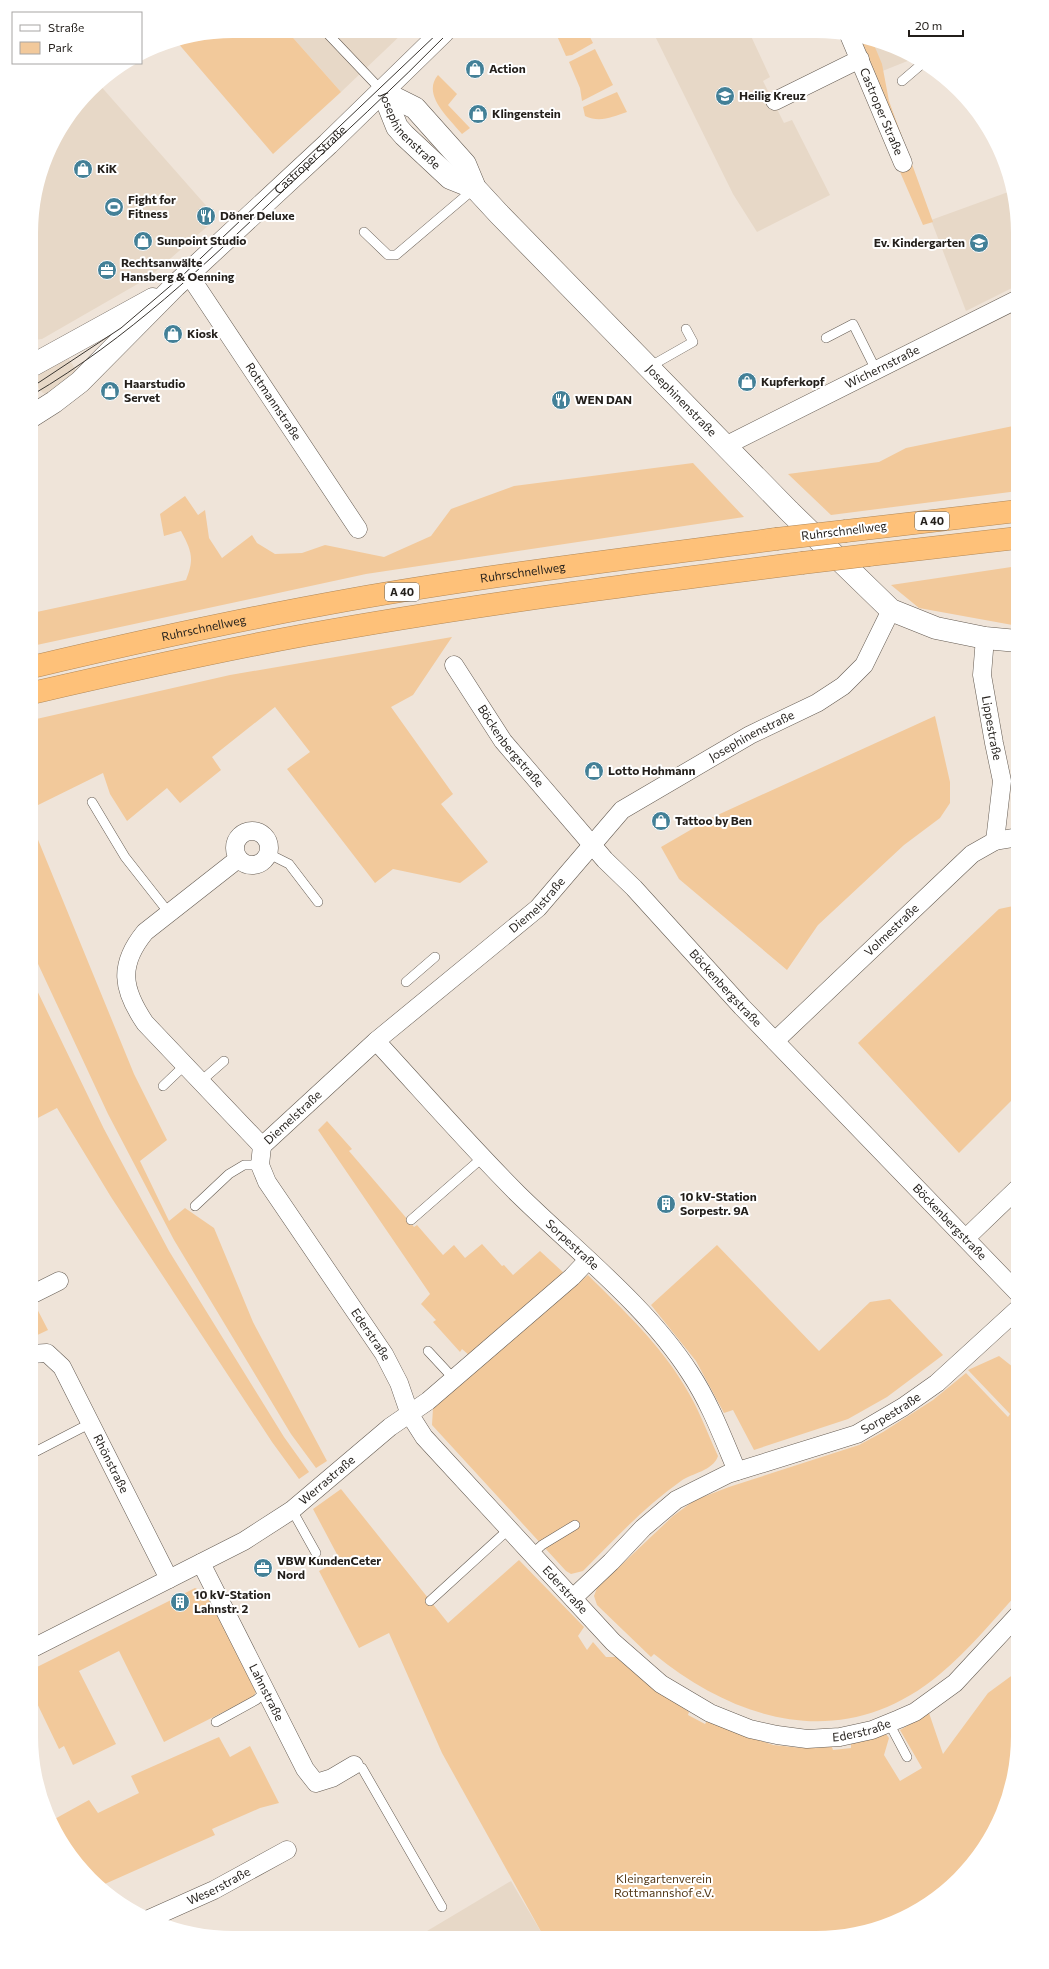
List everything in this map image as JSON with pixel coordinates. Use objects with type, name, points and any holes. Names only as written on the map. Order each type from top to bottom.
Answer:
[{"type":"highway","name":"Ruhrschnellweg","points":[[38,666],[220,625],[349,600],[547,570],[776,539],[1011,512]]},
{"type":"highway","name":"Ruhrschnellweg","points":[[38,692],[210,653],[399,619],[572,592],[1011,539]]},
{"type":"street","name":"Castroper Straße","points":[[38,412],[80,382],[182,281],[383,92],[437,38]]},
{"type":"street","name":"Castroper Straße","points":[[852,42],[903,163]]},
{"type":"street","name":"Castroper Straße","points":[[775,101],[860,59]]},
{"type":"street","name":"Josephinenstraße","points":[[383,92],[415,108],[465,164],[475,188],[789,511],[891,610],[936,628],[985,638],[1011,640]]},
{"type":"street","name":"Castroper Straße","points":[[38,362],[182,281]]},
{"type":"street","name":"Rottmannstraße","points":[[182,281],[358,529]]},
{"type":"street","name":"Wichernstraße","points":[[725,446],[1011,302]]},
{"type":"street","name":"Josephinenstraße","points":[[591,844],[622,810],[750,736],[818,703],[843,686],[864,665],[891,610]]},
{"type":"street","name":"Lippestraße","points":[[985,638],[982,675],[1002,780],[995,842]]},
{"type":"street","name":"Böckenbergstraße","points":[[454,665],[503,741],[591,844],[775,1041],[1011,1286]]},
{"type":"street","points":[[250,831],[262,834],[268,842],[269,854],[264,861],[258,865],[244,864],[238,859],[235,851],[237,839],[243,833],[250,831]]},
{"type":"street","name":"Volmestraße","points":[[775,1041],[972,854],[995,842],[1011,839]]},
{"type":"street","name":"Diemelstraße","points":[[238,859],[146,932],[134,946],[127,965],[126,985],[133,1005],[145,1022],[262,1146],[376,1041],[538,908],[591,844]]},
{"type":"street","name":"Sorpestraße","points":[[376,1041],[482,1158],[621,1291],[666,1341],[689,1372],[717,1425],[736,1471]]},
{"type":"street","name":"Ederstraße","points":[[262,1146],[260,1165],[267,1182],[384,1354],[399,1383],[410,1415],[424,1436],[613,1642],[661,1684],[710,1713],[750,1729],[777,1736],[807,1739],[840,1737],[872,1730],[915,1712],[955,1683],[1011,1623]]},
{"type":"street","points":[[966,1238],[1011,1195]]},
{"type":"street","name":"Werrastraße","points":[[38,1645],[244,1541],[292,1510],[390,1427],[410,1415],[454,1379],[572,1277],[588,1260]]},
{"type":"street","points":[[38,1292],[59,1281]]},
{"type":"street","name":"Sorpestraße","points":[[573,1598],[611,1562],[643,1528],[676,1500],[736,1471],[833,1443],[857,1434],[882,1420],[937,1383],[1011,1315]]},
{"type":"street","name":"Rhönstraße","points":[[39,1354],[62,1367],[169,1579]]},
{"type":"street","name":"Lahnstraße","points":[[201,1563],[305,1769],[316,1783],[332,1778],[354,1765]]},
{"type":"street","name":"Weserstraße","points":[[157,1915],[214,1890],[287,1850]]},
{"type":"lane","points":[[332,38],[383,92]]},
{"type":"lane","points":[[902,81],[919,67]]},
{"type":"lane","points":[[364,232],[388,255],[396,255],[475,188]]},
{"type":"lane","points":[[826,338],[853,324],[876,370]]},
{"type":"lane","points":[[649,367],[693,342],[686,329]]},
{"type":"lane","points":[[92,802],[125,857],[169,913]]},
{"type":"lane","points":[[269,854],[288,864],[318,902]]},
{"type":"lane","points":[[406,982],[435,957]]},
{"type":"lane","points":[[200,1082],[224,1061]]},
{"type":"lane","points":[[163,1086],[185,1065]]},
{"type":"lane","points":[[411,1220],[482,1158]]},
{"type":"lane","points":[[195,1206],[229,1174],[244,1165],[260,1165]]},
{"type":"lane","points":[[428,1351],[454,1379]]},
{"type":"lane","points":[[38,1450],[91,1423]]},
{"type":"lane","points":[[292,1510],[316,1553]]},
{"type":"lane","points":[[532,1554],[542,1545],[574,1525]]},
{"type":"lane","points":[[430,1601],[509,1529]]},
{"type":"lane","points":[[216,1722],[256,1700],[266,1692]]},
{"type":"lane","points":[[889,1723],[907,1757]]},
{"type":"lane","points":[[354,1765],[362,1768],[442,1907]]},
{"type":"shaded area","points":[[293,38],[398,38],[341,92]]},
{"type":"shaded area","points":[[656,38],[752,38],[770,77],[763,81],[784,123],[792,120],[830,195],[757,232],[733,194]]},
{"type":"shaded area","points":[[861,44],[879,48],[908,61],[875,74]]},
{"type":"shaded area","points":[[102,88],[217,218],[148,278],[42,339],[38,339],[38,220],[45,182],[48,170],[64,135],[86,104]]},
{"type":"shaded area","name":"Ev. Kindergarten","points":[[1006,193],[1011,220],[1011,288],[966,311],[931,220]]},
{"type":"shaded area","points":[[69,359],[77,372],[47,394],[43,393],[39,389],[39,373]]},
{"type":"shaded area","points":[[511,1881],[540,1931],[427,1931]]},
{"type":"green space","points":[[220,38],[293,38],[341,92],[273,154],[180,46]]},
{"type":"green space","points":[[558,38],[590,38],[593,43],[572,55],[566,56]]},
{"type":"green space","points":[[860,43],[875,47],[882,64],[889,101],[933,222],[923,225],[897,165]]},
{"type":"green space","points":[[595,49],[613,85],[582,101],[580,88],[569,62]]},
{"type":"green space","points":[[438,75],[457,94],[448,105],[470,128],[462,134],[445,114],[435,99],[433,91],[434,83]]},
{"type":"green space","points":[[617,92],[627,112],[601,119],[585,116],[583,107]]},
{"type":"green space","points":[[1011,426],[1011,492],[831,515],[788,474],[879,462],[906,448]]},
{"type":"green space","points":[[693,463],[744,517],[366,574],[38,645],[38,612],[186,580],[189,572],[191,554],[181,531],[164,536],[160,514],[185,496],[198,515],[205,510],[209,538],[222,558],[252,535],[257,543],[275,554],[302,553],[325,545],[384,557],[431,536],[451,509],[514,486]]},
{"type":"green space","points":[[1011,567],[1011,625],[919,608],[891,585]]},
{"type":"green space","points":[[452,637],[413,695],[391,707],[453,794],[441,804],[488,862],[460,883],[393,869],[375,883],[287,769],[310,752],[275,707],[212,757],[221,770],[180,803],[167,788],[127,821],[110,794],[103,773],[38,805],[38,719],[230,675]]},
{"type":"green space","points":[[935,716],[950,782],[950,803],[940,818],[904,845],[818,925],[787,970],[679,879],[661,847],[711,818]]},
{"type":"green space","points":[[38,840],[134,1074],[167,1140],[140,1161],[169,1221],[185,1208],[214,1228],[253,1322],[327,1461],[316,1468],[291,1434],[174,1240],[108,1114],[38,964]]},
{"type":"green space","points":[[1011,906],[1011,1101],[959,1153],[858,1043],[999,909]]},
{"type":"green space","points":[[38,992],[104,1129],[169,1251],[284,1437],[309,1472],[299,1479],[272,1442],[111,1197],[57,1108],[38,1118]]},
{"type":"green space","points":[[327,1121],[352,1149],[349,1151],[414,1227],[417,1225],[443,1255],[454,1245],[465,1258],[482,1244],[502,1266],[504,1265],[513,1275],[540,1251],[565,1274],[470,1356],[462,1349],[460,1352],[433,1322],[436,1320],[421,1304],[430,1294],[318,1130]]},
{"type":"green space","points":[[717,1245],[819,1351],[870,1302],[890,1299],[943,1355],[887,1397],[848,1419],[754,1450],[733,1410],[724,1413],[696,1361],[651,1305]]},
{"type":"green space","points":[[588,1275],[652,1341],[674,1370],[694,1402],[718,1456],[712,1465],[681,1481],[654,1502],[583,1571],[571,1574],[566,1571],[432,1425],[433,1408]]},
{"type":"green space","points":[[38,1311],[48,1330],[38,1335]]},
{"type":"green space","points":[[999,1356],[1011,1365],[1011,1601],[951,1665],[905,1698],[868,1714],[832,1721],[795,1720],[758,1712],[722,1698],[687,1678],[654,1654],[651,1657],[597,1605],[594,1596],[597,1588],[673,1516],[695,1500],[729,1487],[859,1445],[883,1432],[933,1400],[966,1373],[1008,1417],[1010,1414],[968,1370]]},
{"type":"green space","name":"Kleingartenverein Rottmannshof e.V.","points":[[341,1489],[448,1623],[519,1560],[584,1627],[578,1636],[587,1650],[593,1642],[606,1657],[616,1657],[643,1680],[689,1712],[688,1715],[705,1724],[707,1721],[773,1745],[802,1748],[832,1747],[833,1750],[851,1748],[851,1744],[886,1734],[889,1738],[884,1755],[900,1781],[922,1768],[900,1730],[929,1713],[943,1754],[988,1693],[1011,1676],[1011,1749],[1004,1787],[996,1811],[985,1834],[971,1855],[945,1883],[914,1905],[879,1921],[829,1931],[541,1931],[442,1753],[389,1633],[359,1648],[319,1571],[340,1560],[313,1509]]},
{"type":"green space","points":[[195,1588],[204,1592],[215,1610],[256,1692],[253,1697],[164,1742],[119,1651],[79,1671],[116,1744],[73,1765],[64,1746],[59,1749],[38,1705],[38,1666]]},
{"type":"green space","points":[[219,1737],[230,1757],[250,1746],[279,1803],[260,1808],[212,1829],[215,1835],[105,1884],[78,1855],[64,1834],[56,1818],[89,1800],[98,1813],[139,1793],[131,1776]]},
{"type":"tram line","points":[[38,383],[121,328],[182,276],[433,38]]},
{"type":"tram line","points":[[38,391],[67,373],[133,325],[195,273],[388,92],[443,38]]},
{"type":"place","name":"Action","points":[[475,69]]},
{"type":"place","name":"Heilig Kreuz","points":[[725,96]]},
{"type":"place","name":"Klingenstein","points":[[478,114]]},
{"type":"place","name":"KiK","points":[[83,169]]},
{"type":"place","name":"Fight for Fitness","points":[[114,207]]},
{"type":"place","name":"Döner Deluxe","points":[[206,216]]},
{"type":"place","name":"Sunpoint Studio","points":[[143,241]]},
{"type":"place","name":"Ev. Kindergarten","points":[[979,243]]},
{"type":"place","name":"Rechtsanwälte Hansberg & Oenning","points":[[107,270]]},
{"type":"place","name":"Kiosk","points":[[173,334]]},
{"type":"place","name":"Kupferkopf","points":[[747,382]]},
{"type":"place","name":"Haarstudio Servet","points":[[110,391]]},
{"type":"place","name":"WEN DAN","points":[[561,400]]},
{"type":"place","name":"Lotto Hohmann","points":[[594,771]]},
{"type":"place","name":"Tattoo by Ben","points":[[661,821]]},
{"type":"place","name":"10 kV-Station Sorpestr. 9A","points":[[666,1204]]},
{"type":"place","name":"VBW KundenCeter Nord","points":[[263,1568]]},
{"type":"place","name":"10 kV-Station Lahnstr. 2","points":[[180,1602]]}]
